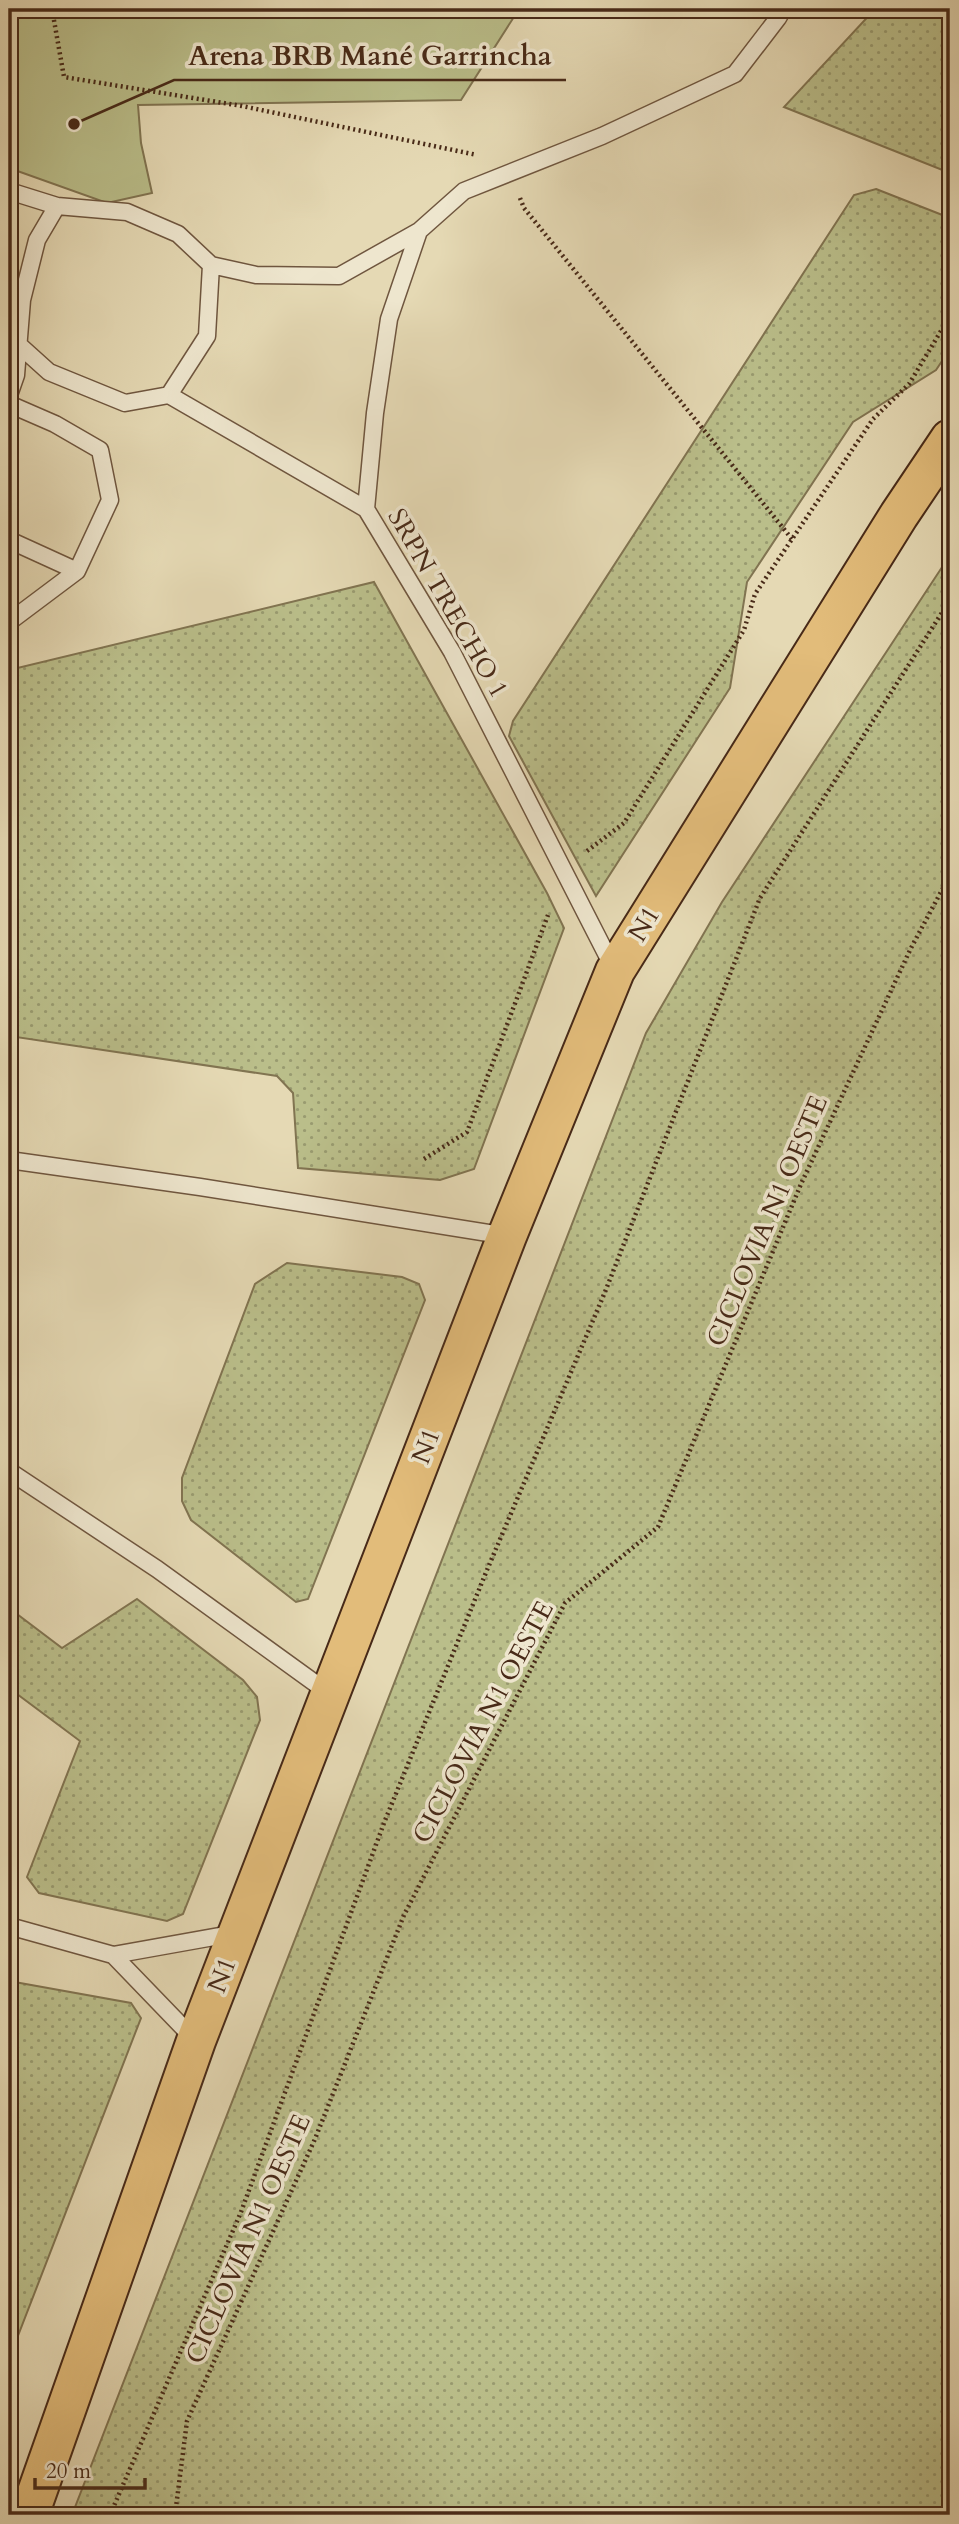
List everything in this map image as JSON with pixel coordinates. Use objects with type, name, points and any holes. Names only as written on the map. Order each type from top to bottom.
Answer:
[{"type":"highway","name":"N1","points":[[29,2515],[196,2040],[507,1236],[615,971],[892,527],[950,439]]},
{"type":"lane","points":[[9,191],[57,206],[127,212],[178,234],[211,265],[256,275],[339,276],[419,231],[464,191],[602,136],[735,74],[783,9]]},
{"type":"lane","points":[[9,394],[16,375],[14,343],[37,240],[57,206]]},
{"type":"lane","points":[[366,509],[375,413],[388,320],[419,231]]},
{"type":"lane","points":[[14,343],[49,372],[125,403],[169,395],[207,336],[211,265]]},
{"type":"lane","name":"SRPN TRECHO 1","points":[[169,395],[366,509],[452,652],[615,971]]},
{"type":"lane","points":[[9,404],[55,424],[100,450],[110,500],[77,571],[9,622]]},
{"type":"lane","points":[[9,540],[77,571]]},
{"type":"lane","points":[[9,1160],[188,1185],[507,1236]]},
{"type":"lane","points":[[9,1471],[157,1569],[330,1694]]},
{"type":"lane","points":[[9,1926],[113,1955],[239,1933]]},
{"type":"lane","points":[[113,1955],[196,2040]]},
{"type":"path","points":[[587,851],[624,823],[744,630],[755,594],[873,419],[909,384],[950,316]]},
{"type":"path","points":[[110,2515],[241,2212],[384,1823],[487,1570],[605,1292],[760,898],[950,600]]},
{"type":"path","name":"CICLOVIA N1 OESTE","points":[[175,2515],[187,2421],[315,2139],[404,1915],[565,1603],[658,1527],[801,1184],[911,948],[950,875]]},
{"type":"path","points":[[424,1159],[467,1132],[548,915]]},
{"type":"green space","points":[[9,9],[519,9],[461,100],[138,105],[141,143],[152,193],[107,203],[9,168]]},
{"type":"green space","points":[[875,9],[950,9],[950,173],[784,107]]},
{"type":"green space","points":[[876,189],[950,218],[950,349],[936,370],[853,422],[747,582],[730,688],[596,896],[509,736],[513,721],[854,195]]},
{"type":"green space","points":[[950,555],[950,2515],[72,2515],[646,1033],[722,902]]},
{"type":"green space","points":[[374,582],[564,928],[474,1169],[440,1180],[298,1168],[293,1093],[277,1076],[9,1036],[9,670]]},
{"type":"green space","points":[[287,1263],[402,1277],[419,1284],[425,1300],[308,1599],[296,1602],[191,1520],[182,1501],[182,1478],[255,1284]]},
{"type":"green space","points":[[137,1599],[243,1680],[257,1697],[260,1720],[183,1914],[167,1921],[39,1893],[27,1877],[80,1741],[9,1688],[9,1608],[62,1648]]},
{"type":"green space","points":[[9,1981],[131,2003],[141,2018],[9,2359]]},
{"type":"place","name":"Arena BRB Mané Garrincha","points":[[74,124]]}]
